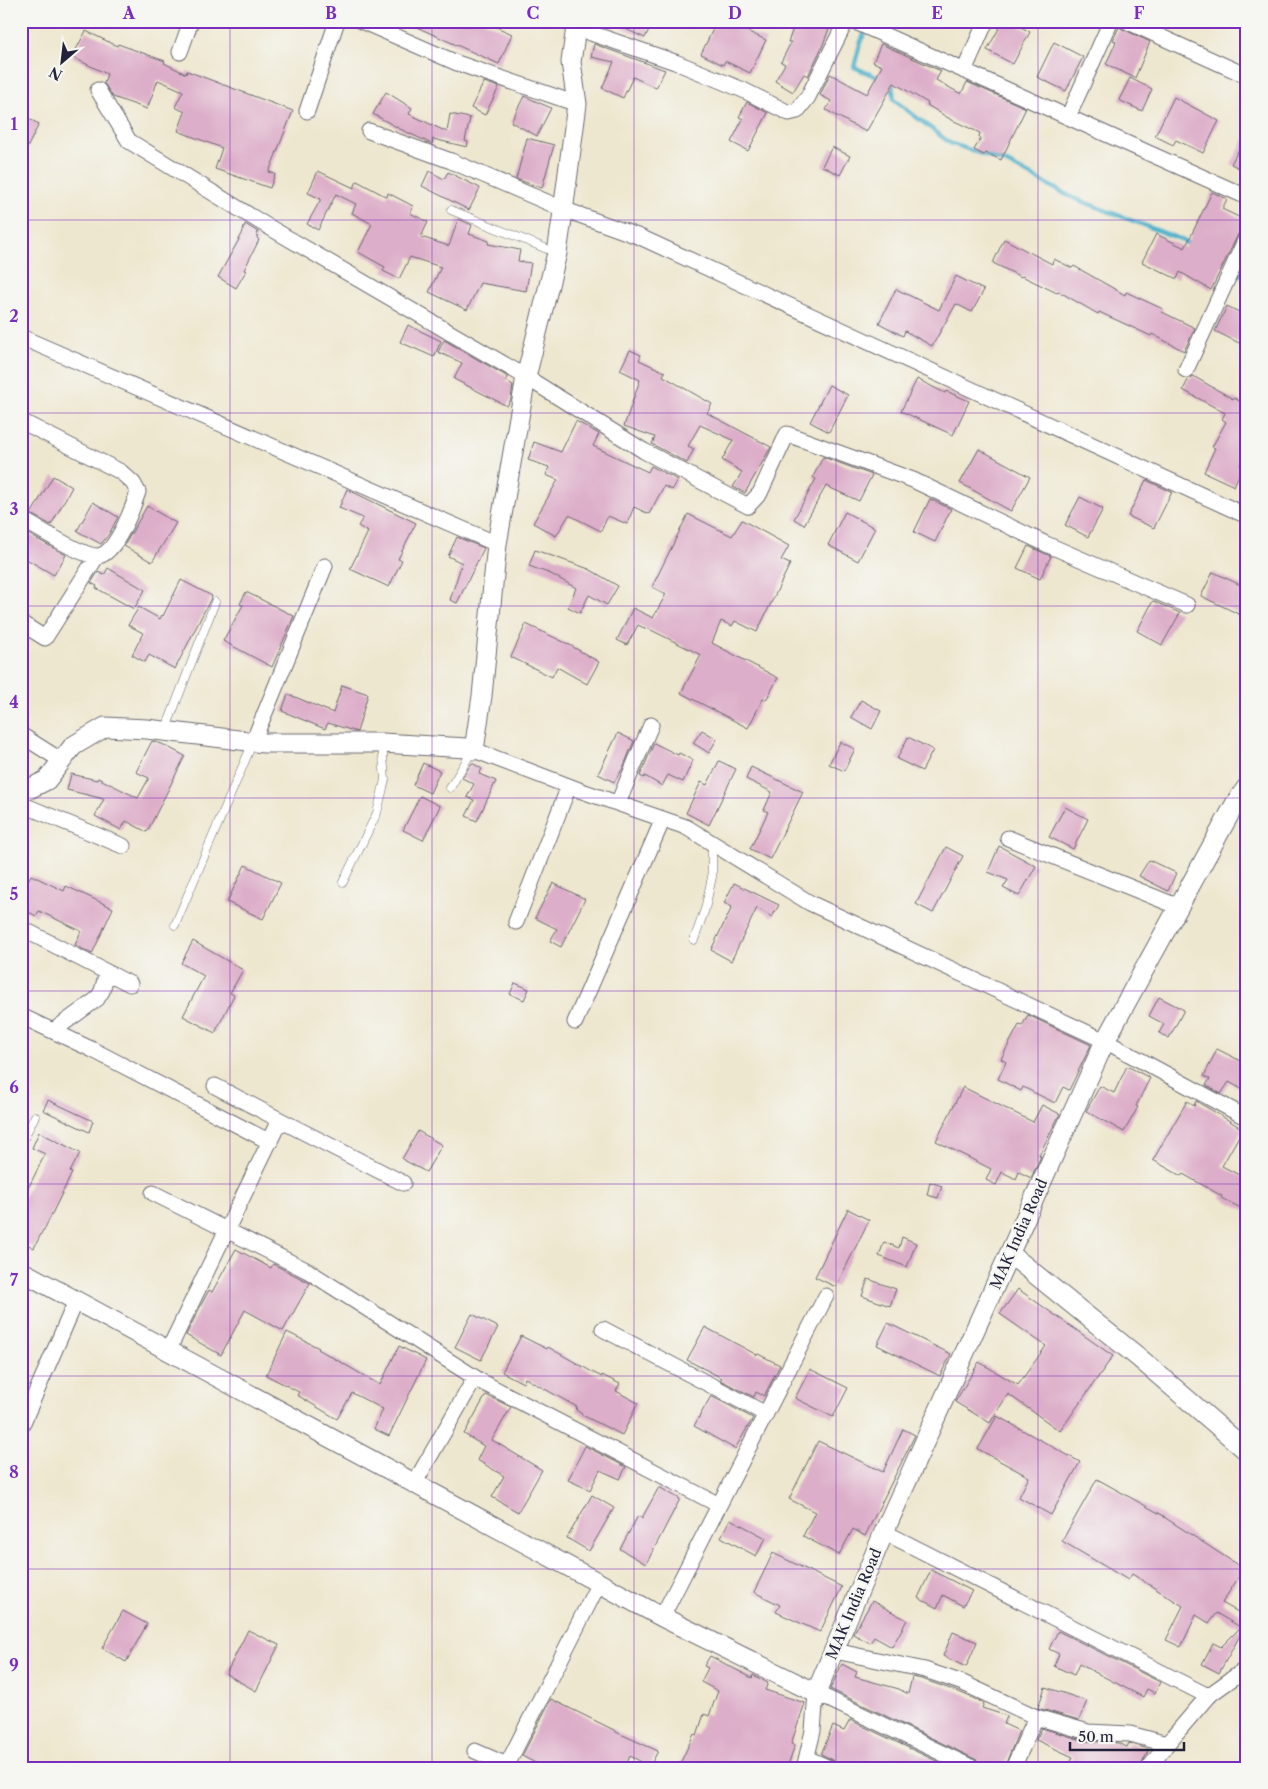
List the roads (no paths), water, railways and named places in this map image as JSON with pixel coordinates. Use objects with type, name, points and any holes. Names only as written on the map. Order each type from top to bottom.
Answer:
[{"type":"street","points":[[180,52],[191,21]]},
{"type":"street","points":[[307,111],[337,21]]},
{"type":"street","points":[[360,21],[457,63],[577,104]]},
{"type":"street","points":[[470,749],[482,696],[497,544],[526,376],[557,253],[577,104],[571,62],[577,25],[742,90],[789,113],[796,111],[808,97],[846,21]]},
{"type":"street","points":[[853,21],[1247,197]]},
{"type":"street","points":[[964,71],[986,21]]},
{"type":"street","points":[[1068,118],[1111,21]]},
{"type":"street","points":[[1126,21],[1247,76]]},
{"type":"street","points":[[98,90],[129,141],[271,228],[526,376],[644,451],[748,506],[760,493],[787,434],[913,480],[1046,544],[1187,605]]},
{"type":"street","points":[[369,131],[451,161],[563,209],[640,236],[1247,516]]},
{"type":"street","points":[[1186,370],[1247,236]]},
{"type":"street","points":[[21,338],[497,544]]},
{"type":"street","points":[[21,421],[121,472],[133,483],[138,492],[132,510],[119,536],[106,553],[97,556],[79,550],[21,518]]},
{"type":"street","points":[[21,623],[46,638],[97,556]]},
{"type":"street","points":[[253,742],[325,566]]},
{"type":"street","points":[[618,803],[651,725]]},
{"type":"street","points":[[21,793],[46,780],[73,746],[104,727],[164,731],[253,742],[382,743],[470,749],[686,827],[810,903],[1105,1041],[1247,1118]]},
{"type":"street","points":[[21,735],[62,761]]},
{"type":"street","points":[[516,922],[569,786]]},
{"type":"street","name":"MAK India Road","points":[[816,1693],[884,1532],[1105,1041],[1179,907],[1241,807],[1247,787]]},
{"type":"street","points":[[21,804],[124,846]]},
{"type":"street","points":[[575,1022],[663,819]]},
{"type":"street","points":[[1008,838],[1179,907]]},
{"type":"street","points":[[21,928],[130,984]]},
{"type":"street","points":[[53,1031],[97,999],[102,991],[107,972]]},
{"type":"street","points":[[21,1016],[93,1050],[270,1142]]},
{"type":"street","points":[[215,1086],[403,1183]]},
{"type":"street","points":[[168,1350],[280,1120]]},
{"type":"street","points":[[153,1193],[308,1271],[476,1378],[719,1505]]},
{"type":"street","points":[[1010,1254],[1138,1357],[1247,1451]]},
{"type":"street","points":[[21,1271],[662,1617],[973,1768]]},
{"type":"street","points":[[662,1617],[826,1296]]},
{"type":"street","points":[[21,1428],[76,1301]]},
{"type":"street","points":[[603,1329],[766,1414]]},
{"type":"street","points":[[414,1484],[476,1378]]},
{"type":"street","points":[[884,1532],[1208,1696]]},
{"type":"street","points":[[475,1751],[507,1765],[599,1583]]},
{"type":"street","points":[[835,1651],[925,1670],[963,1683],[1036,1717],[1088,1732],[1130,1734],[1167,1744]]},
{"type":"street","points":[[1150,1768],[1167,1744],[1208,1696],[1247,1668]]},
{"type":"street","points":[[816,1693],[813,1731],[805,1763],[829,1768]]},
{"type":"street","points":[[1013,1768],[1036,1717]]},
{"type":"lane","points":[[450,210],[557,253]]},
{"type":"lane","points":[[164,731],[216,602]]},
{"type":"lane","points":[[176,924],[253,742]]},
{"type":"lane","points":[[343,882],[377,812],[385,780],[382,743]]},
{"type":"lane","points":[[450,788],[468,758],[470,749]]},
{"type":"lane","points":[[694,940],[705,909],[712,877],[712,843]]},
{"type":"lane","points":[[21,1144],[35,1116]]},
{"type":"waterway","points":[[866,29],[854,67],[881,79]]},
{"type":"waterway","points":[[891,83],[894,100],[950,143],[1007,163],[1071,197],[1180,239],[1192,246]]},
{"type":"waterway","points":[[1233,270],[1247,279]]}]
